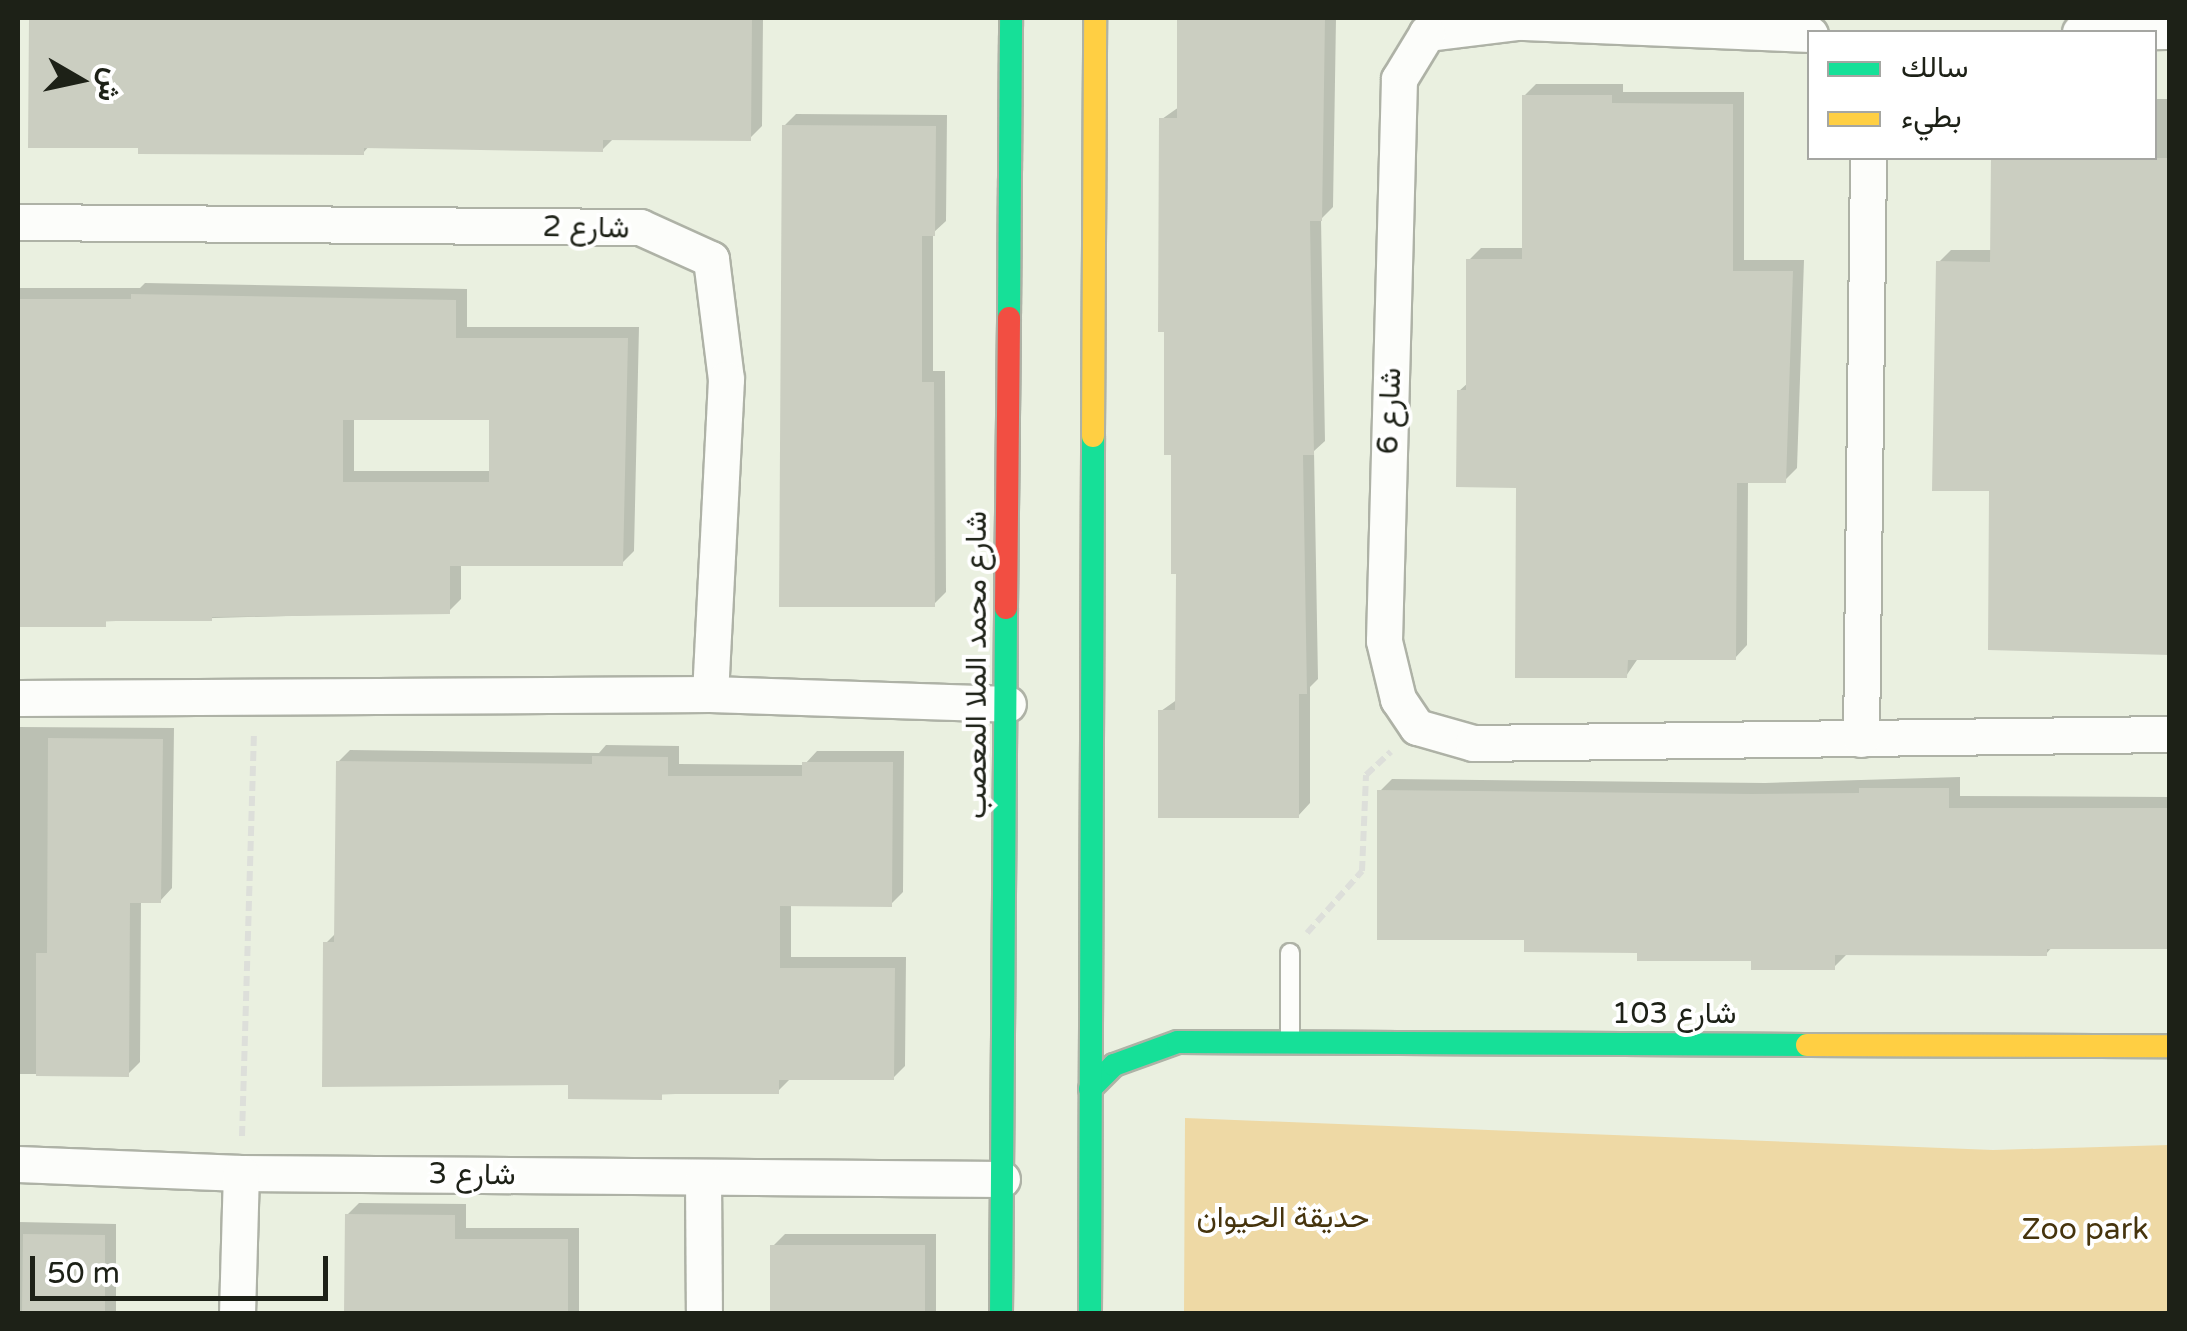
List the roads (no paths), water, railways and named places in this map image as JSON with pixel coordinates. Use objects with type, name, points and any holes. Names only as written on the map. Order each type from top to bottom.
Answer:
[{"type":"street","name":"شارع محمد الملا المعصب","points":[[1000,1314],[1012,18]]},
{"type":"street","points":[[1090,1314],[1096,18]]},
{"type":"street","name":"شارع 6","points":[[1807,34],[1518,22],[1427,34],[1398,79],[1384,641],[1398,699],[1417,727],[1473,743],[1861,740]]},
{"type":"street","points":[[1868,160],[1861,740],[2170,734]]},
{"type":"street","name":"شارع 2","points":[[18,222],[640,227],[711,259],[726,379],[710,694]]},
{"type":"street","points":[[18,698],[710,694],[1008,704]]},
{"type":"street","points":[[1092,990],[1116,1016]]},
{"type":"street","name":"شارع 103","points":[[1141,1029],[1178,1042],[2170,1046]]},
{"type":"street","name":"شارع 103","points":[[1090,1089],[1114,1065],[1178,1042]]},
{"type":"street","name":"شارع 3","points":[[18,1164],[241,1173],[1002,1179]]},
{"type":"street","points":[[237,1314],[241,1173]]},
{"type":"street","points":[[704,1178],[704,1314]]},
{"type":"lane","points":[[1290,953],[1290,1043]]},
{"type":"park label","name":"حديقة الحيوان","points":[[1283,1218]]},
{"type":"park label","name":"Zoo park","points":[[2085,1230]]}]
